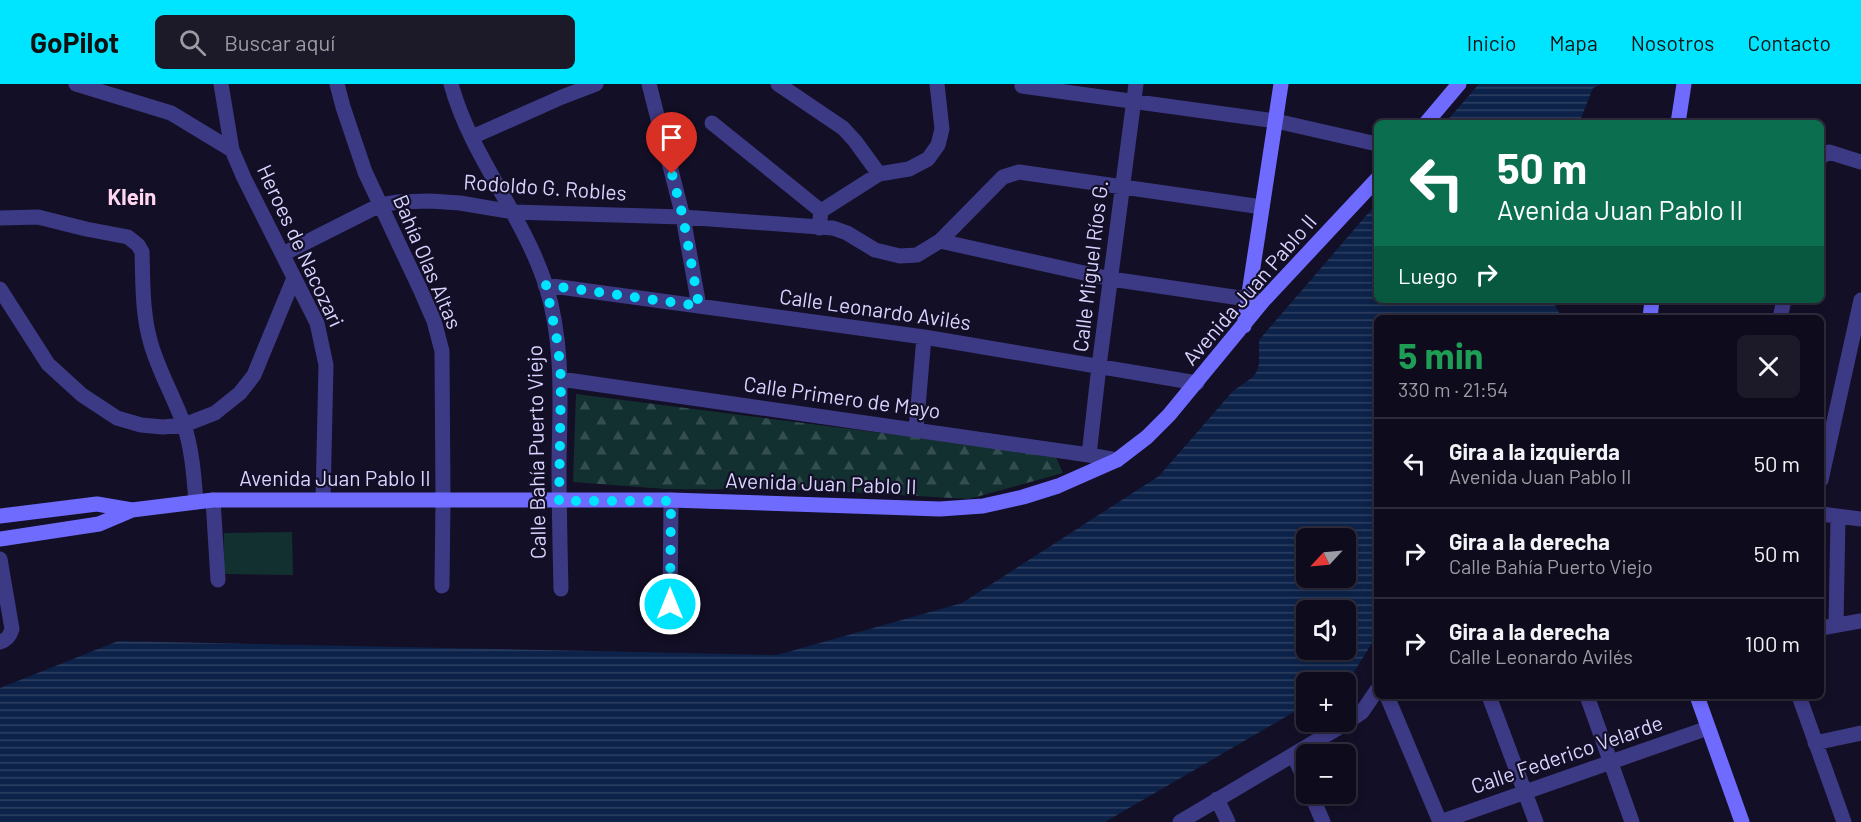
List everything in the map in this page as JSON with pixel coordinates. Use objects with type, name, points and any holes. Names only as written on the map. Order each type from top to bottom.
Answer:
[{"type":"main road","points":[[1244,326],[1281,84]]},
{"type":"main road","points":[[1429,120],[1459,84]]},
{"type":"main road","points":[[1678,120],[1684,84]]},
{"type":"main road","name":"Avenida Juan Pablo II","points":[[0,539],[99,524],[132,510],[213,500],[671,501],[940,509],[983,506],[1023,497],[1058,486],[1117,460],[1147,437],[1197,383],[1263,302],[1374,181]]},
{"type":"main road","name":"Avenida Juan Pablo II","points":[[0,516],[97,504],[132,510]]},
{"type":"main road","points":[[1698,699],[1742,822]]},
{"type":"street","points":[[76,84],[107,88],[126,99],[171,113],[232,150]]},
{"type":"street","name":"Heroes de Nacozari","points":[[221,84],[232,150],[316,323],[326,365],[323,500]]},
{"type":"street","name":"Bahía Olas Altas","points":[[338,84],[352,136],[365,172],[422,291],[434,321],[442,351],[441,586]]},
{"type":"street","name":"Calle Bahía Puerto Viejo","points":[[452,84],[457,104],[472,137],[528,239],[546,285],[558,345],[561,379],[559,501],[561,589]]},
{"type":"street","points":[[472,137],[596,84]]},
{"type":"street","points":[[649,84],[683,217],[699,306]]},
{"type":"street","points":[[778,84],[843,128],[879,174]]},
{"type":"street","points":[[821,211],[879,174],[909,169],[928,159],[938,145],[942,129],[937,84]]},
{"type":"street","name":"Calle Miguel Ríos G.","points":[[1089,455],[1136,84]]},
{"type":"street","points":[[1022,86],[1276,121],[1374,143]]},
{"type":"street","points":[[712,123],[821,211]]},
{"type":"street","points":[[1824,155],[1829,152],[1861,162]]},
{"type":"street","points":[[940,241],[1003,177],[1019,172],[1262,207]]},
{"type":"street","name":"Rodoldo G. Robles","points":[[283,254],[380,205],[430,201],[460,203],[513,212],[683,217],[833,228],[847,233],[875,250],[900,256],[917,255],[940,241]]},
{"type":"street","points":[[819,228],[821,211]]},
{"type":"street","points":[[0,218],[38,217],[128,237],[138,245],[142,252],[145,320],[150,343],[184,425],[192,458],[196,502]]},
{"type":"street","points":[[940,241],[1111,279],[1263,302]]},
{"type":"street","points":[[0,289],[48,364],[82,395],[117,418],[141,425],[163,427],[184,425],[215,413],[240,393],[254,375],[294,278]]},
{"type":"street","name":"Calle Leonardo Avilés","points":[[546,285],[924,337],[1197,383]]},
{"type":"street","points":[[1824,468],[1858,337],[1861,300]]},
{"type":"street","points":[[916,430],[924,337]]},
{"type":"street","name":"Calle Primero de Mayo","points":[[561,379],[1117,460]]},
{"type":"street","points":[[213,500],[218,580]]},
{"type":"street","points":[[670,604],[671,501]]},
{"type":"street","points":[[1824,515],[1861,519]]},
{"type":"street","points":[[1838,517],[1828,627],[1861,621]]},
{"type":"street","points":[[0,558],[12,629],[10,636],[0,642]]},
{"type":"street","points":[[1180,822],[1294,756],[1362,712],[1374,694]]},
{"type":"street","points":[[1388,699],[1440,822]]},
{"type":"street","points":[[1490,699],[1536,822]]},
{"type":"street","points":[[1588,699],[1632,822]]},
{"type":"street","points":[[1800,699],[1844,822]]},
{"type":"street","name":"Calle Federico Velarde","points":[[1440,822],[1708,728]]},
{"type":"street","points":[[1815,743],[1861,733]]},
{"type":"street","points":[[1294,756],[1296,760]]},
{"type":"street","points":[[1217,799],[1228,822]]},
{"type":"street","points":[[1315,804],[1323,822]]},
{"type":"green space","points":[[576,394],[1055,455],[1063,473],[969,499],[812,490],[666,489],[573,482]]},
{"type":"green space","points":[[292,532],[293,575],[223,574],[224,533]]},
{"type":"water","points":[[1479,84],[1602,84],[1593,88],[1580,120],[1448,120]]},
{"type":"water","points":[[1374,206],[1374,303],[1554,303],[1560,315],[1374,315],[1374,640],[1354,672],[1296,672],[1296,711],[1105,822],[0,822],[0,688],[118,641],[777,655],[962,603],[1159,476],[1233,391],[1253,377],[1257,371],[1259,340]]},
{"type":"district","name":"Klein","points":[[132,197]]},
{"type":"route","points":[[670,604],[671,501],[559,501],[561,379],[554,318],[546,285],[699,306],[683,217],[672,174]]}]
